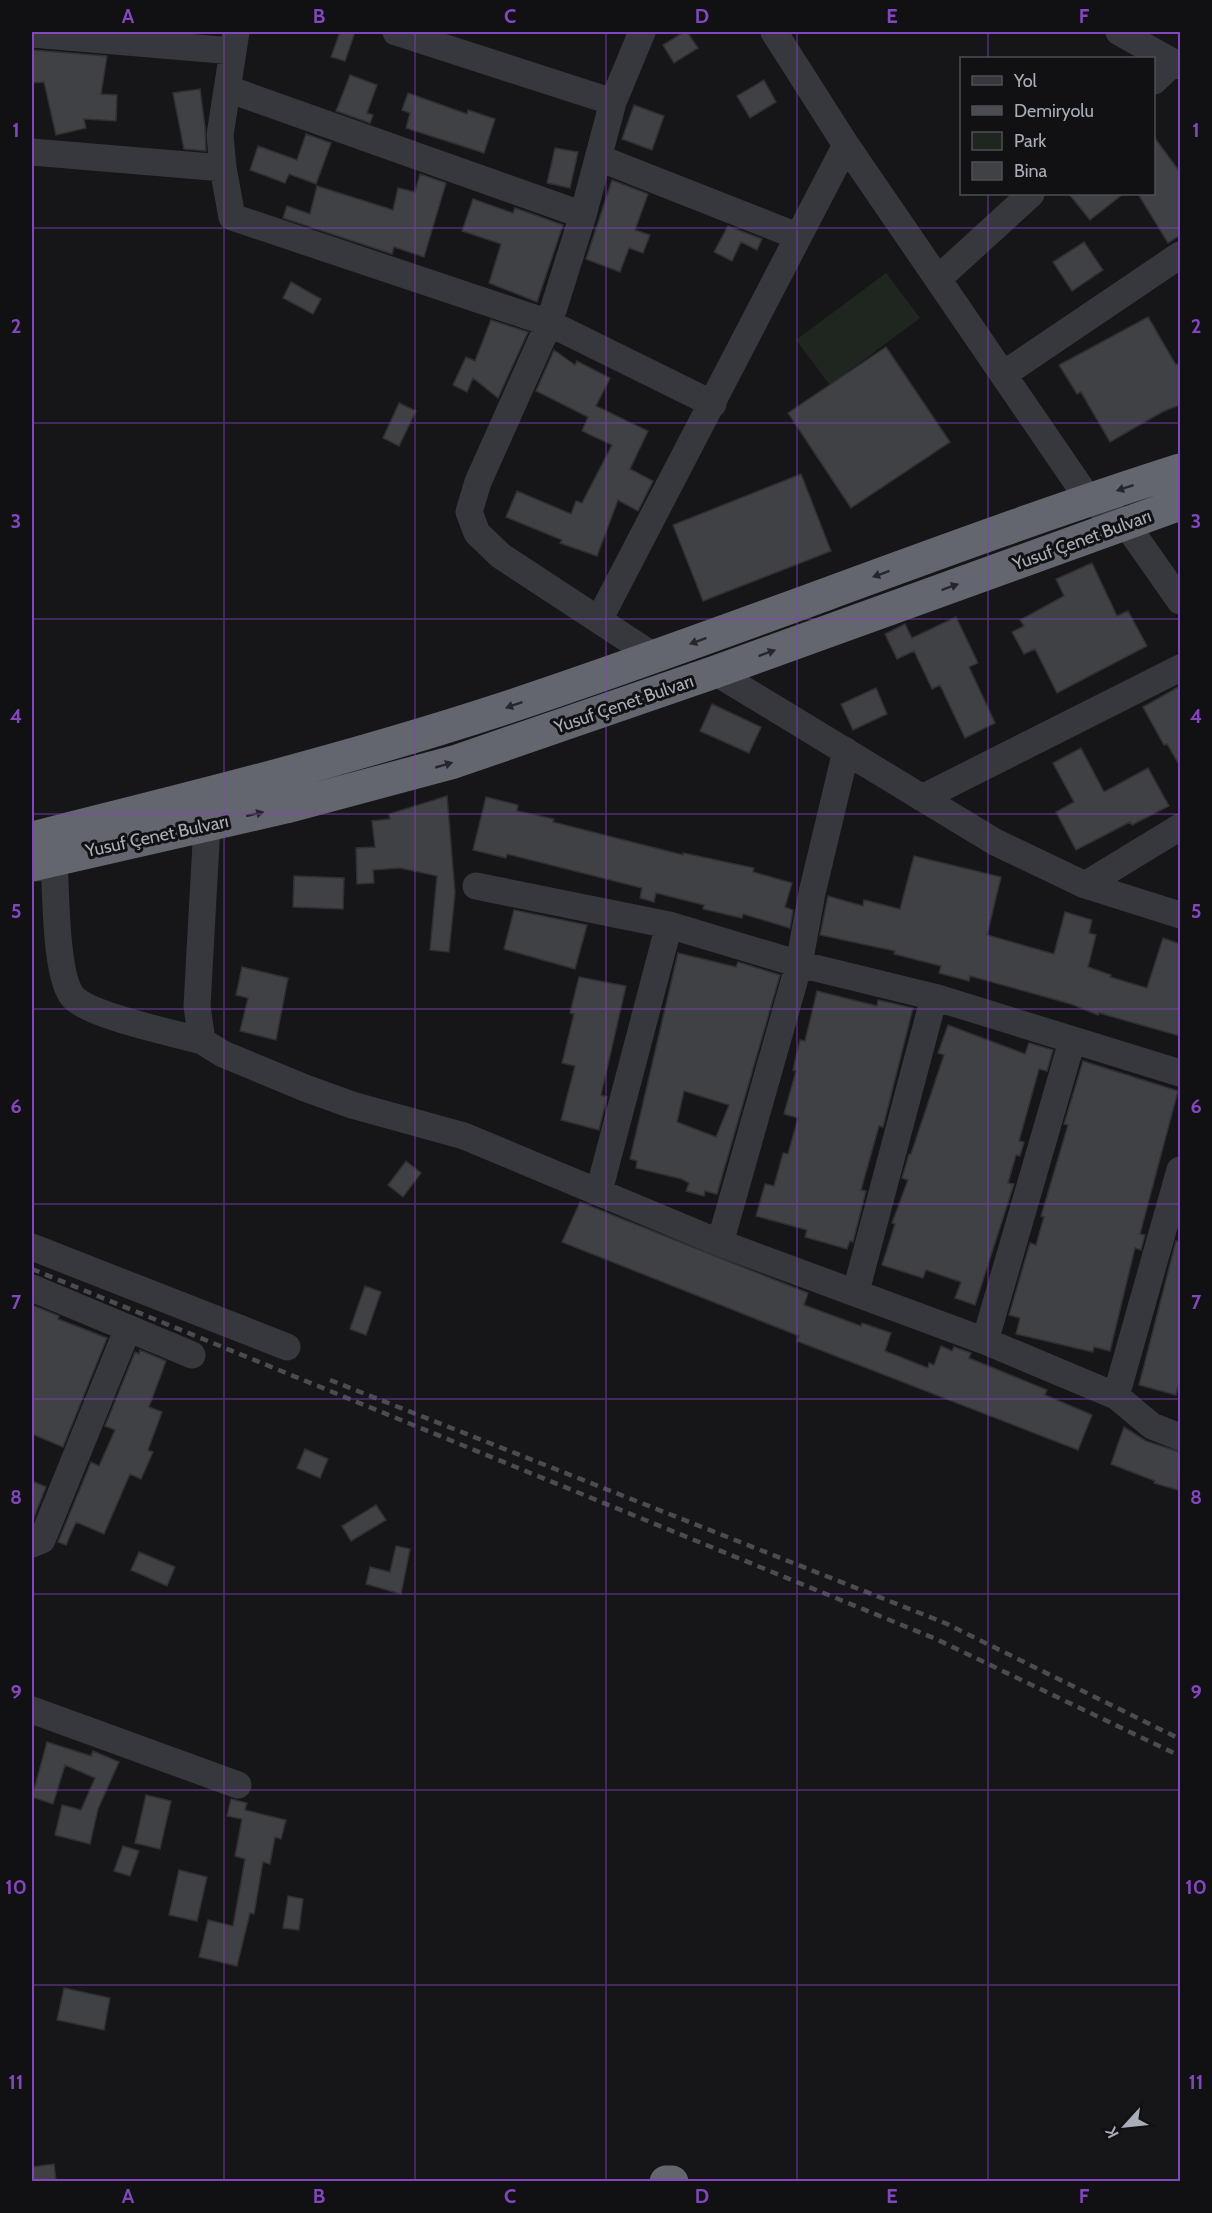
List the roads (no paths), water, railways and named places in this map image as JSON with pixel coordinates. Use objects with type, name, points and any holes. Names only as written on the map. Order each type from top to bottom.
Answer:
[{"type":"highway","name":"Yusuf Çenet Bulvarı","points":[[37,858],[85,825],[407,739],[655,657],[1089,500],[1180,471]]},
{"type":"highway","name":"Yusuf Çenet Bulvarı","points":[[37,858],[207,825],[343,793],[443,765],[715,672],[1180,504]]},
{"type":"highway","points":[[666,2181],[672,2181]]},
{"type":"street","points":[[396,32],[613,102]]},
{"type":"street","points":[[642,32],[613,102],[583,215],[549,323],[478,482],[469,512],[477,533],[501,556],[655,657]]},
{"type":"street","points":[[774,32],[846,145],[1089,500],[1126,524],[1180,601]]},
{"type":"street","points":[[1119,32],[1169,46],[1155,79]]},
{"type":"street","points":[[32,34],[235,41],[220,135],[223,168],[232,217],[549,323],[713,404]]},
{"type":"street","points":[[228,89],[583,215]]},
{"type":"street","points":[[599,620],[846,145]]},
{"type":"street","points":[[32,152],[223,168]]},
{"type":"street","points":[[599,158],[797,236]]},
{"type":"street","points":[[939,278],[1030,195]]},
{"type":"street","points":[[1004,374],[1180,255]]},
{"type":"street","points":[[922,798],[1180,668]]},
{"type":"street","points":[[715,672],[994,842],[1085,885],[1180,915]]},
{"type":"street","points":[[720,1243],[799,964],[812,892],[846,752]]},
{"type":"street","points":[[32,821],[85,825]]},
{"type":"street","points":[[202,1041],[197,1006],[207,825]]},
{"type":"street","points":[[1085,885],[1180,827]]},
{"type":"street","points":[[37,858],[63,978],[72,996],[83,1006],[202,1041],[223,1054],[352,1105],[464,1136],[720,1243],[855,1291],[985,1341],[1116,1396],[1152,1426],[1180,1437]]},
{"type":"street","points":[[476,886],[669,925],[799,964],[934,998],[1180,1073]]},
{"type":"street","points":[[599,1191],[669,925]]},
{"type":"street","points":[[855,1291],[934,998]]},
{"type":"street","points":[[985,1341],[1072,1041]]},
{"type":"street","points":[[1116,1396],[1180,1170]]},
{"type":"street","points":[[32,1247],[287,1347]]},
{"type":"street","points":[[32,1288],[192,1355]]},
{"type":"street","points":[[32,1544],[42,1540],[128,1328]]},
{"type":"street","points":[[32,1710],[238,1785]]},
{"type":"railway","points":[[32,1269],[936,1639],[1180,1756]]},
{"type":"railway","points":[[330,1380],[945,1623],[1180,1739]]}]
